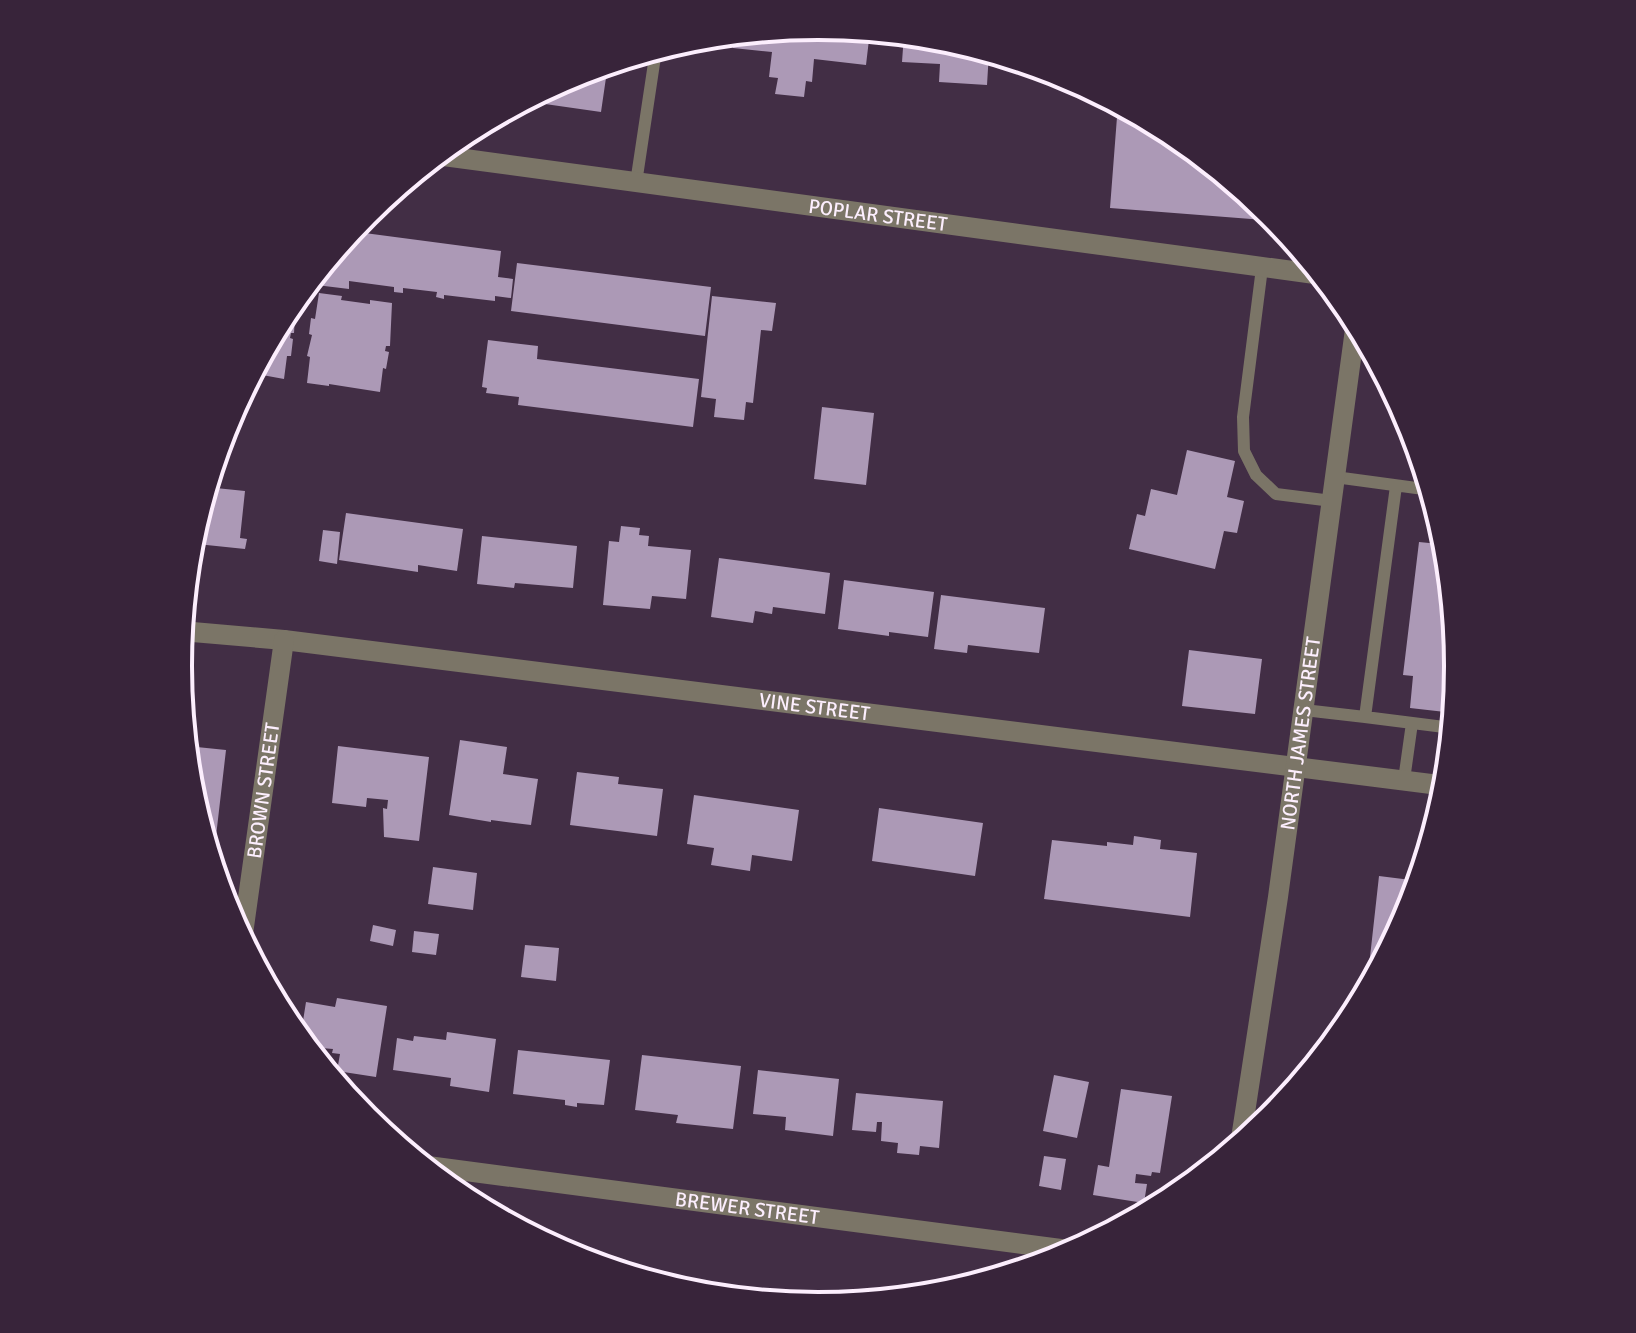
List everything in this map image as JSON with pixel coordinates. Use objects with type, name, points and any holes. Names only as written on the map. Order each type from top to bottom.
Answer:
[{"type":"street","name":"POPLAR STREET","points":[[454,157],[1305,273]]},
{"type":"street","name":"NORTH JAMES STREET","points":[[1243,1127],[1304,710],[1353,341]]},
{"type":"street","name":"VINE STREET","points":[[193,632],[284,640],[1433,784]]},
{"type":"street","name":"BROWN STREET","points":[[245,919],[284,640]]},
{"type":"street","name":"BREWER STREET","points":[[443,1168],[1051,1248]]},
{"type":"lane","points":[[636,183],[654,62]]},
{"type":"lane","points":[[1262,268],[1243,417],[1244,451],[1256,475],[1276,494],[1332,501]]},
{"type":"lane","points":[[1335,477],[1418,489]]},
{"type":"lane","points":[[1365,717],[1396,486]]},
{"type":"lane","points":[[1304,710],[1441,727]]},
{"type":"lane","points":[[1404,780],[1412,723]]},
{"type":"building","points":[[777,41],[869,42],[866,65],[814,59],[812,82],[806,81],[804,97],[775,94],[778,78],[769,77],[772,52],[733,48],[736,45]]},
{"type":"building","points":[[903,46],[980,61],[988,64],[987,85],[939,82],[940,64],[902,62]]},
{"type":"building","points":[[606,77],[601,112],[544,104]]},
{"type":"building","points":[[1117,117],[1199,169],[1257,219],[1110,208]]},
{"type":"building","points":[[366,233],[501,251],[498,277],[513,279],[511,298],[495,296],[495,301],[444,295],[444,299],[436,297],[437,292],[403,288],[403,293],[394,292],[394,287],[349,281],[349,289],[321,286]]},
{"type":"building","points":[[517,263],[711,287],[705,336],[511,311]]},
{"type":"building","points":[[319,293],[370,304],[370,300],[392,303],[390,346],[386,346],[385,351],[389,352],[380,392],[307,383],[311,318],[315,319]]},
{"type":"building","points":[[712,296],[776,303],[772,331],[761,330],[753,403],[746,402],[744,420],[714,417],[716,399],[701,397]]},
{"type":"building","points":[[295,322],[294,333],[290,338],[293,339],[291,356],[287,356],[284,379],[263,375]]},
{"type":"building","points":[[488,340],[538,346],[537,359],[699,379],[693,427],[518,405],[519,397],[486,393],[487,388],[482,387]]},
{"type":"building","points":[[822,407],[874,413],[866,485],[814,479]]},
{"type":"building","points":[[1187,450],[1235,461],[1227,497],[1244,501],[1237,533],[1224,531],[1215,569],[1129,549],[1137,514],[1145,516],[1151,489],[1177,495]]},
{"type":"building","points":[[218,488],[245,491],[240,538],[247,539],[245,549],[204,545]]},
{"type":"building","points":[[346,513],[463,529],[457,571],[418,565],[418,572],[339,560]]},
{"type":"building","points":[[621,526],[640,528],[639,535],[649,536],[648,546],[691,550],[686,599],[652,596],[650,609],[603,605],[609,541],[619,542]]},
{"type":"building","points":[[323,530],[340,532],[337,564],[319,561]]},
{"type":"building","points":[[482,536],[577,546],[573,588],[515,583],[514,588],[477,584]]},
{"type":"building","points":[[1419,542],[1432,543],[1439,585],[1443,626],[1443,712],[1410,708],[1413,676],[1403,675]]},
{"type":"building","points":[[719,558],[830,573],[825,614],[773,607],[772,614],[755,611],[753,623],[711,617]]},
{"type":"building","points":[[844,580],[934,592],[928,637],[889,632],[889,636],[838,629]]},
{"type":"building","points":[[941,595],[1045,608],[1039,653],[968,645],[967,653],[934,649]]},
{"type":"building","points":[[1189,650],[1262,659],[1255,714],[1182,706]]},
{"type":"building","points":[[460,740],[507,747],[503,774],[538,779],[531,825],[449,815]]},
{"type":"building","points":[[338,746],[429,757],[419,841],[384,837],[383,808],[387,809],[388,800],[367,798],[366,807],[332,803]]},
{"type":"building","points":[[197,747],[226,750],[216,838]]},
{"type":"building","points":[[577,772],[619,777],[618,784],[663,789],[657,836],[570,825]]},
{"type":"building","points":[[694,795],[799,810],[792,861],[752,855],[750,871],[711,865],[714,848],[687,844]]},
{"type":"building","points":[[879,808],[983,823],[975,876],[872,861]]},
{"type":"building","points":[[1134,836],[1161,840],[1160,849],[1197,853],[1190,917],[1044,899],[1052,840],[1107,846],[1107,842],[1133,845]]},
{"type":"building","points":[[433,867],[477,873],[473,910],[428,904]]},
{"type":"building","points":[[1379,876],[1407,879],[1397,906],[1369,965]]},
{"type":"building","points":[[373,925],[396,930],[393,946],[370,941]]},
{"type":"building","points":[[414,931],[439,934],[436,955],[412,952]]},
{"type":"building","points":[[525,945],[559,948],[556,981],[521,977]]},
{"type":"building","points":[[337,998],[387,1006],[376,1077],[340,1071],[337,1068],[340,1054],[332,1053],[333,1049],[321,1048],[303,1023],[306,1002],[335,1007]]},
{"type":"building","points":[[447,1032],[496,1039],[489,1092],[450,1086],[451,1078],[393,1070],[397,1038],[413,1041],[414,1036],[446,1040]]},
{"type":"building","points":[[518,1050],[610,1060],[604,1105],[577,1103],[577,1107],[565,1105],[565,1100],[513,1094]]},
{"type":"building","points":[[642,1055],[741,1066],[733,1129],[676,1123],[678,1115],[635,1110]]},
{"type":"building","points":[[758,1070],[839,1079],[833,1136],[785,1130],[786,1117],[753,1114]]},
{"type":"building","points":[[1054,1075],[1089,1082],[1077,1138],[1043,1131]]},
{"type":"building","points":[[1121,1089],[1172,1096],[1160,1173],[1152,1172],[1151,1176],[1136,1174],[1135,1183],[1147,1184],[1144,1201],[1093,1195],[1098,1165],[1109,1167]]},
{"type":"building","points":[[856,1093],[943,1101],[939,1148],[920,1146],[919,1155],[897,1153],[898,1143],[881,1141],[882,1122],[877,1122],[876,1132],[852,1130]]},
{"type":"building","points":[[1044,1156],[1066,1159],[1061,1190],[1039,1186]]}]
